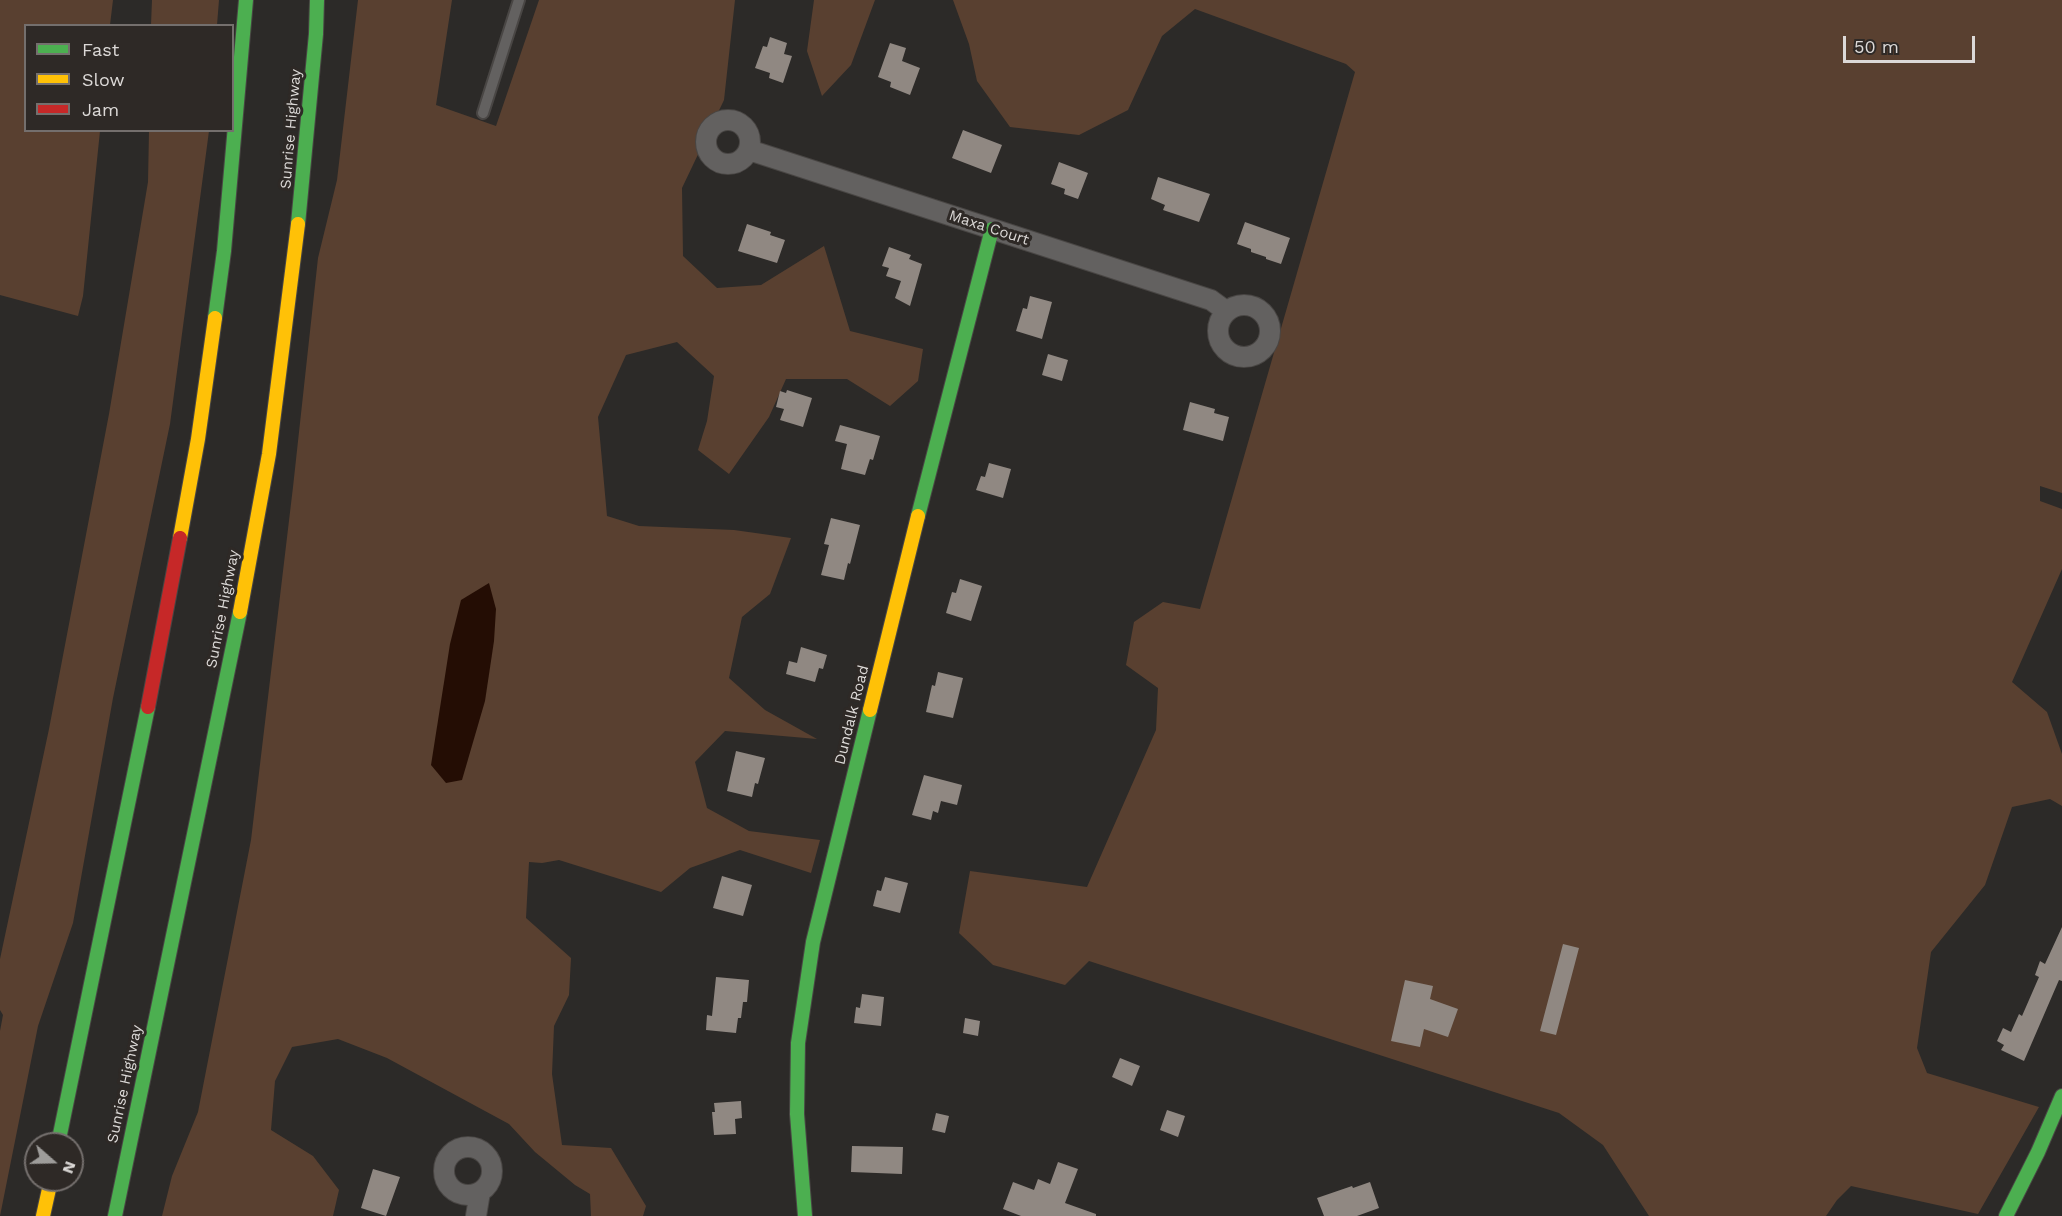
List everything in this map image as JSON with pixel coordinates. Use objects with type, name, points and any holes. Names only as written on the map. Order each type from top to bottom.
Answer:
[{"type":"main road","points":[[60,1132],[160,651],[198,439],[224,251],[246,0]]},
{"type":"main road","name":"Sunrise Highway","points":[[115,1216],[229,672],[269,454],[294,266],[318,0]]},
{"type":"main road","name":"Dundalk Road","points":[[805,1216],[797,1114],[798,1053],[813,942],[909,550],[992,229]]},
{"type":"main road","points":[[2006,1216],[2038,1152],[2062,1096]]},
{"type":"main road","points":[[43,1216],[48,1192]]},
{"type":"street","name":"Maxa Court","points":[[749,150],[1211,300],[1226,311]]},
{"type":"street","points":[[476,1216],[480,1192]]},
{"type":"lane","points":[[483,113],[519,0]]},
{"type":"shaded area","points":[[0,0],[113,0],[110,24],[24,24],[24,132],[100,132],[83,296],[78,316],[0,295]]},
{"type":"shaded area","points":[[152,0],[219,0],[217,24],[151,24]]},
{"type":"shaded area","points":[[358,0],[452,0],[436,105],[496,126],[539,0],[735,0],[724,100],[682,188],[683,256],[717,288],[761,285],[824,246],[850,331],[923,349],[918,381],[890,406],[847,379],[786,379],[769,417],[729,474],[698,450],[707,421],[714,376],[677,342],[626,355],[598,417],[607,516],[639,526],[734,530],[791,538],[770,594],[742,617],[729,678],[765,710],[817,739],[725,731],[695,762],[707,808],[749,831],[820,840],[811,873],[740,850],[690,868],[661,892],[559,860],[542,863],[529,862],[526,918],[571,958],[569,995],[554,1026],[552,1074],[562,1145],[611,1148],[646,1206],[643,1216],[591,1216],[590,1194],[575,1185],[535,1152],[509,1124],[387,1058],[338,1039],[292,1047],[275,1081],[271,1130],[313,1156],[339,1190],[333,1216],[162,1216],[172,1176],[198,1112],[251,840],[318,258],[337,180]]},
{"type":"shaded area","points":[[814,0],[875,0],[851,65],[822,96],[807,51]]},
{"type":"shaded area","points":[[953,0],[2062,0],[2062,493],[2040,486],[2040,501],[2062,509],[2062,569],[2012,682],[2047,712],[2062,754],[2062,806],[2050,799],[2012,807],[1985,885],[1931,952],[1917,1048],[1927,1073],[2039,1107],[1978,1214],[1851,1186],[1826,1216],[1649,1216],[1603,1145],[1559,1113],[1089,961],[1065,985],[993,965],[959,933],[970,871],[1087,887],[1156,730],[1158,688],[1126,665],[1134,622],[1163,602],[1200,609],[1355,72],[1346,64],[1195,9],[1162,36],[1128,110],[1079,135],[1010,127],[977,81],[969,44]]},
{"type":"shaded area","points":[[149,132],[209,132],[170,424],[113,698],[73,923],[38,1026],[0,1216],[0,1031],[3,1015],[0,1010],[0,959],[49,729],[109,414],[148,182]]},
{"type":"shaded area","points":[[489,583],[496,609],[494,641],[485,701],[462,780],[446,783],[431,765],[450,644],[461,600]]},
{"type":"building","points":[[770,37],[787,43],[784,54],[792,56],[783,83],[769,78],[770,73],[755,68],[763,46],[767,47]]},
{"type":"building","points":[[890,43],[906,48],[902,61],[920,68],[910,95],[890,87],[891,82],[878,77]]},
{"type":"building","points":[[963,130],[1002,145],[991,173],[952,158]]},
{"type":"building","points":[[1059,162],[1088,173],[1078,199],[1064,194],[1065,189],[1051,184]]},
{"type":"building","points":[[1158,177],[1210,194],[1199,222],[1163,210],[1165,205],[1151,199]]},
{"type":"building","points":[[1245,222],[1290,238],[1281,264],[1237,244]]},
{"type":"building","points":[[747,224],[771,232],[770,235],[785,240],[777,263],[738,251]]},
{"type":"building","points":[[889,247],[911,255],[909,259],[922,264],[910,306],[895,298],[901,281],[886,276],[889,268],[882,266]]},
{"type":"building","points":[[1030,296],[1052,302],[1042,339],[1016,331],[1023,308],[1027,309]]},
{"type":"building","points":[[1048,354],[1068,360],[1062,381],[1042,375]]},
{"type":"building","points":[[787,390],[812,398],[803,427],[780,420],[784,409],[776,407],[780,391],[786,393]]},
{"type":"building","points":[[1190,402],[1215,409],[1214,413],[1229,417],[1223,441],[1183,430]]},
{"type":"building","points":[[840,425],[880,436],[873,460],[870,459],[865,475],[841,469],[847,444],[835,441]]},
{"type":"building","points":[[989,463],[1011,469],[1003,498],[976,490],[981,476],[985,477]]},
{"type":"building","points":[[831,518],[860,525],[844,580],[821,575],[829,545],[824,544]]},
{"type":"building","points":[[960,579],[982,586],[971,621],[946,613],[952,592],[956,593]]},
{"type":"building","points":[[801,647],[827,655],[823,669],[819,668],[815,682],[786,674],[789,661],[797,663]]},
{"type":"building","points":[[938,672],[963,678],[953,718],[926,712],[932,685],[935,686]]},
{"type":"building","points":[[736,751],[765,758],[752,797],[727,791]]},
{"type":"building","points":[[924,775],[962,785],[957,805],[941,801],[938,813],[933,811],[931,820],[912,815]]},
{"type":"building","points":[[722,876],[752,885],[743,916],[713,908]]},
{"type":"building","points":[[885,877],[908,883],[900,913],[873,906],[877,890],[881,891]]},
{"type":"building","points":[[2062,927],[2062,981],[2059,980],[2024,1061],[2001,1050],[2004,1045],[1997,1041],[2003,1028],[2011,1032],[2019,1014],[2022,1016],[2039,977],[2035,975],[2040,961],[2045,964]]},
{"type":"building","points":[[1563,944],[1579,948],[1556,1035],[1540,1031]]},
{"type":"building","points":[[716,977],[749,980],[747,1002],[743,1002],[736,1033],[706,1030],[707,1015],[712,1016]]},
{"type":"building","points":[[1405,980],[1433,986],[1430,999],[1458,1009],[1448,1037],[1424,1029],[1420,1047],[1391,1041]]},
{"type":"building","points":[[862,994],[884,997],[881,1026],[854,1023],[856,1007],[860,1008]]},
{"type":"building","points":[[965,1018],[980,1021],[978,1036],[963,1033]]},
{"type":"building","points":[[1120,1058],[1140,1066],[1132,1086],[1112,1077]]},
{"type":"building","points":[[741,1101],[742,1118],[735,1119],[736,1134],[714,1135],[712,1112],[715,1112],[714,1103]]},
{"type":"building","points":[[1167,1110],[1185,1116],[1178,1137],[1160,1130]]},
{"type":"building","points":[[936,1113],[949,1116],[945,1133],[932,1130]]},
{"type":"building","points":[[852,1146],[903,1147],[902,1174],[851,1172]]},
{"type":"building","points":[[1058,1162],[1078,1169],[1065,1203],[1096,1214],[1096,1216],[1021,1216],[1003,1209],[1013,1182],[1034,1190],[1038,1179],[1050,1184]]},
{"type":"building","points":[[373,1169],[400,1177],[386,1216],[361,1208]]},
{"type":"building","points":[[1370,1182],[1379,1208],[1357,1216],[1324,1216],[1317,1198]]},
{"type":"traffic: fast","points":[[215,318],[224,251],[246,0]]},
{"type":"traffic: fast","points":[[298,224],[316,34],[317,0]]},
{"type":"traffic: fast","points":[[918,516],[992,229]]},
{"type":"traffic: fast","points":[[115,1216],[240,612]]},
{"type":"traffic: fast","points":[[60,1132],[148,707]]},
{"type":"traffic: fast","points":[[805,1216],[797,1114],[798,1043],[813,942],[870,710]]},
{"type":"traffic: fast","points":[[2006,1216],[2038,1152],[2062,1096]]},
{"type":"traffic: slow","points":[[240,612],[269,454],[298,224]]},
{"type":"traffic: slow","points":[[180,538],[198,439],[215,318]]},
{"type":"traffic: slow","points":[[870,710],[918,516]]},
{"type":"traffic: slow","points":[[43,1216],[48,1192]]},
{"type":"traffic: jam","points":[[148,707],[180,538]]}]
